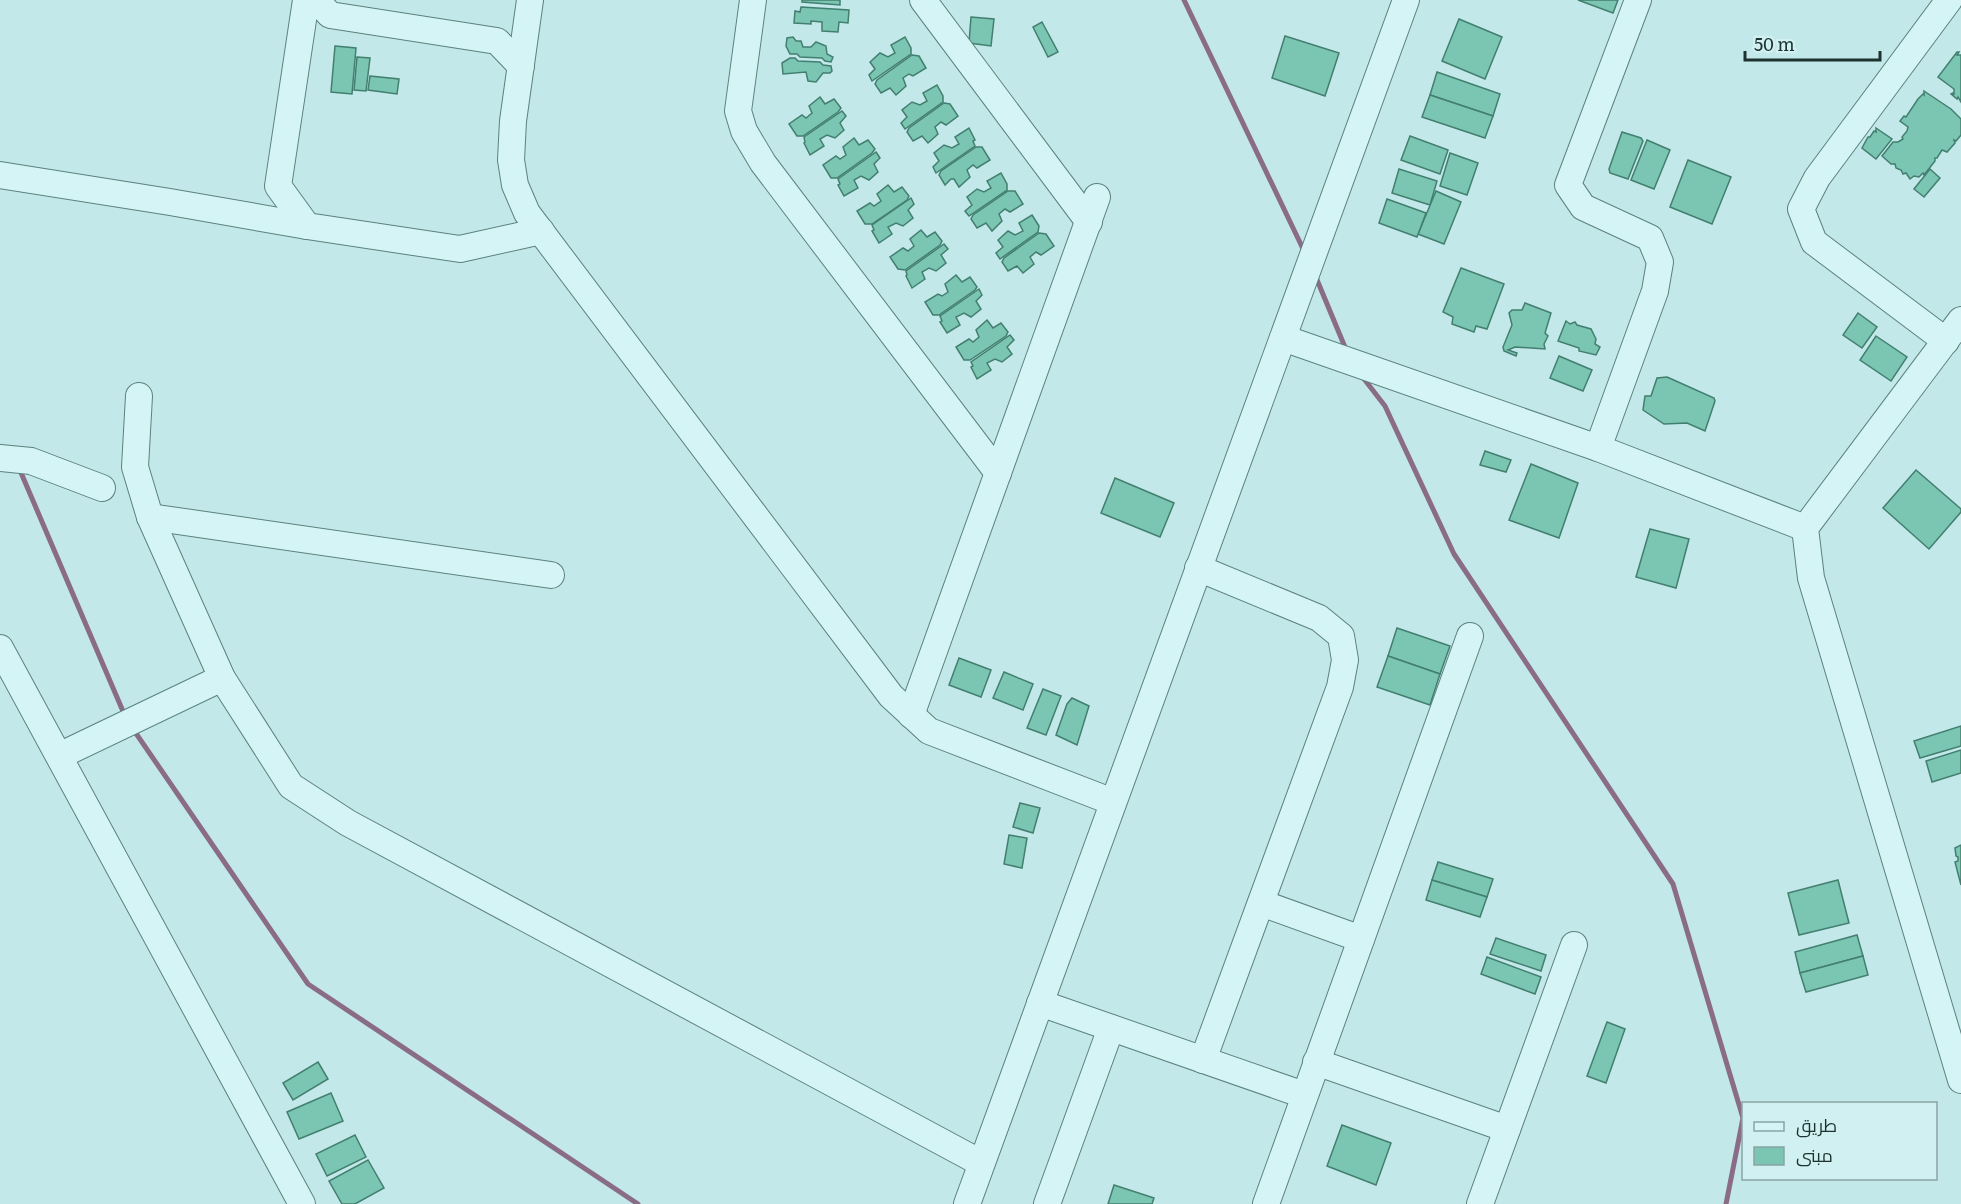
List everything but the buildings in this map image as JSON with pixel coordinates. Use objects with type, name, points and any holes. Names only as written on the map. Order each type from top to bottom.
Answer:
[{"type":"street","points":[[530,0],[513,121],[511,160],[515,185],[527,213],[891,696],[929,731],[1113,802]]},
{"type":"street","points":[[753,0],[738,111],[744,131],[763,163],[998,474]]},
{"type":"street","points":[[923,0],[1089,222]]},
{"type":"street","points":[[966,1204],[1406,0]]},
{"type":"street","points":[[1598,448],[1655,291],[1660,262],[1650,238],[1583,207],[1568,185],[1638,0]]},
{"type":"street","points":[[1946,341],[1814,242],[1801,209],[1817,178],[1949,0]]},
{"type":"street","points":[[259,218],[278,186],[304,12],[323,8],[497,41],[521,66]]},
{"type":"street","points":[[0,175],[460,249],[541,231]]},
{"type":"street","points":[[278,186],[307,226]]},
{"type":"street","points":[[911,715],[1097,197]]},
{"type":"street","points":[[1961,321],[1805,528],[1811,578],[1961,1080]]},
{"type":"street","points":[[1283,338],[1598,448],[1805,528]]},
{"type":"street","points":[[139,396],[135,467],[150,517],[222,678],[291,786],[348,824],[981,1163]]},
{"type":"street","points":[[0,458],[31,461],[102,488]]},
{"type":"street","points":[[150,517],[551,575]]},
{"type":"street","points":[[1198,568],[1319,618],[1341,636],[1345,660],[1340,687],[1203,1060]]},
{"type":"street","points":[[1266,1204],[1470,636]]},
{"type":"street","points":[[0,648],[302,1204]]},
{"type":"street","points":[[59,756],[222,678]]},
{"type":"street","points":[[1261,903],[1361,939]]},
{"type":"street","points":[[1480,1204],[1574,945]]},
{"type":"street","points":[[1040,1003],[1304,1095]]},
{"type":"street","points":[[1047,1204],[1111,1028]]},
{"type":"street","points":[[1316,1062],[1507,1129]]},
{"type":"waterway","points":[[1184,0],[1305,253]]},
{"type":"waterway","points":[[1315,275],[1347,352]]},
{"type":"waterway","points":[[1361,375],[1385,406],[1454,554],[1673,884],[1742,1115]]},
{"type":"waterway","points":[[19,468],[125,716]]},
{"type":"waterway","points":[[133,729],[308,984],[638,1204]]},
{"type":"waterway","points":[[1726,1204],[1742,1123]]}]
